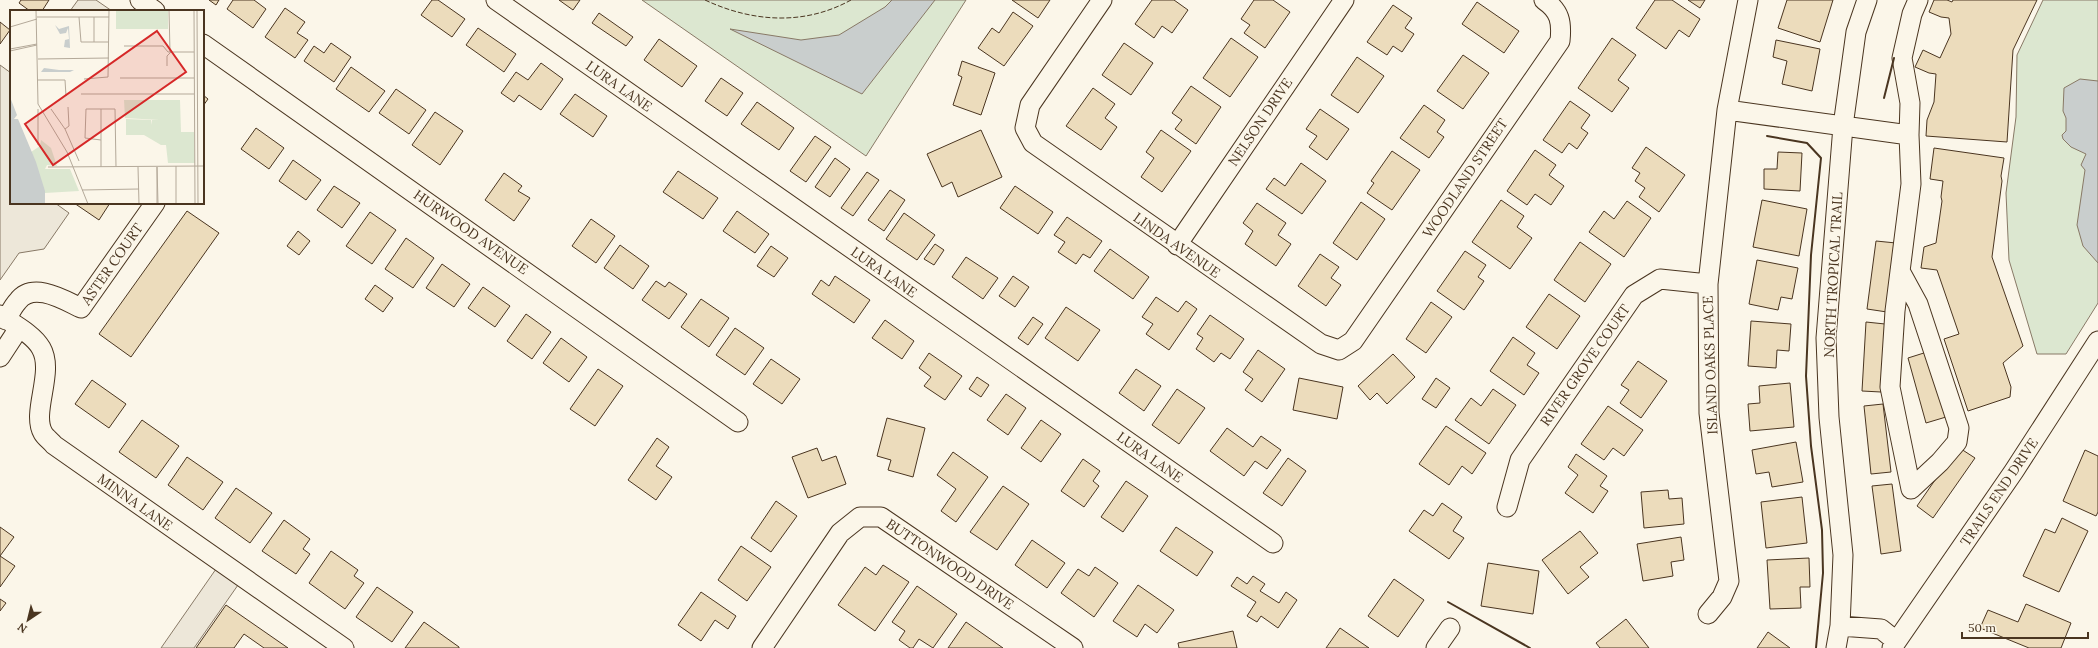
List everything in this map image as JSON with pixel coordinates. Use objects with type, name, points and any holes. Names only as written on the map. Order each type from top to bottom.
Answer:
[{"type":"street","points":[[140,0],[154,10]]},
{"type":"street","name":"LURA LANE","points":[[496,0],[1273,543]]},
{"type":"street","name":"LINDA AVENUE","points":[[1102,0],[1030,105],[1025,128],[1033,144],[1321,344],[1339,350]]},
{"type":"street","name":"NELSON DRIVE","points":[[1177,245],[1344,0]]},
{"type":"street","name":"WOODLAND STREET","points":[[1339,350],[1353,341],[1560,41],[1561,28],[1559,15],[1544,0]]},
{"type":"street","name":"ISLAND OAKS PLACE","points":[[1708,614],[1722,597],[1729,581],[1709,413],[1708,284],[1727,110],[1748,0]]},
{"type":"street","name":"NORTH TROPICAL TRAIL","points":[[1836,648],[1840,626],[1843,555],[1829,417],[1826,338],[1843,126],[1856,32],[1867,0]]},
{"type":"street","points":[[1900,271],[1918,304],[1959,428],[1957,442],[1940,462],[1910,489],[1890,387],[1900,271],[1911,184],[1909,135],[1910,103],[1902,58],[1912,14],[1918,0]]},
{"type":"street","name":"HURWOOD AVENUE","points":[[204,45],[738,422]]},
{"type":"street","points":[[1727,110],[1909,135]]},
{"type":"street","name":"ASTER COURT","points":[[8,321],[19,299],[35,291],[54,295],[81,308],[154,204]]},
{"type":"street","name":"RIVER GROVE COURT","points":[[1507,507],[1520,460],[1634,295],[1660,279],[1708,284]]},
{"type":"street","points":[[0,357],[8,321]]},
{"type":"street","name":"MINNA LANE","points":[[8,321],[35,340],[41,348],[46,361],[40,417],[43,433],[54,445],[344,648]]},
{"type":"street","name":"TRAILS END DRIVE","points":[[1840,626],[1881,629],[1894,645],[2014,471],[2098,341]]},
{"type":"street","name":"BUTTONWOOD DRIVE","points":[[762,648],[840,533],[860,517],[881,517],[1073,648]]},
{"type":"street","points":[[1436,648],[1450,628]]},
{"type":"green space","points":[[642,0],[966,0],[866,156]]},
{"type":"green space","points":[[2043,0],[2098,0],[2098,303],[2066,354],[2037,354],[2009,260],[2006,193],[2016,117],[2017,55]]},
{"type":"shaded area","points":[[78,0],[96,0],[111,10],[71,10]]},
{"type":"shaded area","points":[[892,0],[935,0],[862,94],[730,29],[801,40],[839,35],[885,7]]},
{"type":"shaded area","points":[[0,65],[10,72],[10,204],[56,204],[69,213],[44,249],[19,253],[0,280]]},
{"type":"shaded area","points":[[2080,79],[2098,81],[2098,263],[2083,246],[2077,225],[2085,170],[2081,165],[2086,154],[2071,147],[2063,139],[2062,135],[2066,131],[2066,118],[2063,111],[2064,88]]},
{"type":"shaded area","points":[[216,569],[238,585],[194,648],[161,648]]},
{"type":"building","points":[[21,0],[49,0],[43,10],[29,10],[19,3]]},
{"type":"building","points":[[209,0],[219,0],[216,5]]},
{"type":"building","points":[[233,0],[254,0],[266,9],[253,28],[227,9]]},
{"type":"building","points":[[432,0],[438,0],[465,19],[452,37],[421,15]]},
{"type":"building","points":[[559,0],[580,0],[573,10]]},
{"type":"building","points":[[1012,0],[1050,0],[1038,18]]},
{"type":"building","points":[[1152,0],[1174,0],[1188,10],[1172,33],[1162,26],[1154,38],[1135,24]]},
{"type":"building","points":[[1254,0],[1273,0],[1290,12],[1265,48],[1244,33],[1250,25],[1241,19]]},
{"type":"building","points":[[1655,0],[1672,0],[1700,19],[1689,37],[1679,30],[1666,49],[1636,28]]},
{"type":"building","points":[[1688,0],[1705,0],[1700,8]]},
{"type":"building","points":[[1787,0],[1833,0],[1820,42],[1778,28]]},
{"type":"building","points":[[1934,0],[1947,0],[1952,2],[1953,0],[2037,0],[2013,50],[2007,142],[1926,136],[1927,120],[1934,102],[1936,74],[1929,73],[1915,67],[1923,50],[1940,58],[1951,34],[1949,18],[1941,17],[1929,12]]},
{"type":"building","points":[[1477,2],[1519,31],[1504,53],[1462,24]]},
{"type":"building","points":[[1393,5],[1412,18],[1405,28],[1414,34],[1402,52],[1393,46],[1387,55],[1367,42]]},
{"type":"building","points":[[285,8],[305,22],[297,33],[308,40],[295,58],[265,37]]},
{"type":"building","points":[[1013,12],[1033,26],[1004,66],[978,48],[992,28],[999,33]]},
{"type":"building","points":[[599,13],[633,37],[626,46],[592,23]]},
{"type":"building","points":[[0,22],[10,30],[0,44]]},
{"type":"building","points":[[478,28],[516,54],[504,72],[466,45]]},
{"type":"building","points":[[1231,38],[1258,57],[1230,97],[1203,78]]},
{"type":"building","points":[[1612,38],[1636,55],[1618,80],[1629,88],[1612,112],[1578,88]]},
{"type":"building","points":[[659,39],[697,66],[682,87],[644,60]]},
{"type":"building","points":[[1776,40],[1820,49],[1812,91],[1782,84],[1787,61],[1773,57]]},
{"type":"building","points":[[331,43],[351,57],[334,82],[304,61],[314,46],[324,53]]},
{"type":"building","points":[[1124,43],[1153,63],[1131,95],[1102,75]]},
{"type":"building","points":[[1463,55],[1489,73],[1463,109],[1437,91]]},
{"type":"building","points":[[1357,57],[1384,76],[1358,113],[1331,95]]},
{"type":"building","points":[[962,61],[995,73],[981,115],[953,105],[962,77],[958,75]]},
{"type":"building","points":[[541,63],[563,79],[541,110],[519,95],[514,102],[501,93],[516,72],[528,80]]},
{"type":"building","points":[[351,67],[385,91],[369,112],[336,89]]},
{"type":"building","points":[[721,78],[743,93],[727,116],[705,101]]},
{"type":"building","points":[[1191,86],[1221,107],[1196,144],[1175,129],[1182,120],[1172,113]]},
{"type":"building","points":[[1093,88],[1115,104],[1105,118],[1117,127],[1101,150],[1066,126]]},
{"type":"building","points":[[396,89],[426,110],[409,134],[379,113]]},
{"type":"building","points":[[575,94],[607,116],[593,137],[560,114]]},
{"type":"building","points":[[204,96],[208,99],[204,105]]},
{"type":"building","points":[[1570,101],[1590,115],[1581,128],[1588,133],[1577,149],[1569,143],[1562,153],[1543,140]]},
{"type":"building","points":[[757,102],[794,128],[779,150],[741,124]]},
{"type":"building","points":[[1424,105],[1445,120],[1437,132],[1444,137],[1429,158],[1400,138]]},
{"type":"building","points":[[1320,109],[1349,129],[1327,160],[1309,147],[1317,136],[1306,129]]},
{"type":"building","points":[[435,112],[463,131],[440,165],[412,145]]},
{"type":"building","points":[[256,128],[284,148],[269,169],[241,149]]},
{"type":"building","points":[[981,130],[1002,177],[958,197],[952,182],[942,187],[927,154]]},
{"type":"building","points":[[1161,130],[1191,151],[1162,192],[1141,177],[1154,158],[1146,152]]},
{"type":"building","points":[[815,136],[831,147],[806,182],[790,171]]},
{"type":"building","points":[[1646,147],[1685,175],[1659,212],[1639,197],[1645,188],[1635,181],[1640,173],[1632,168]]},
{"type":"building","points":[[1934,148],[2004,158],[1992,257],[2023,346],[2003,363],[2011,387],[2010,397],[1968,411],[1944,339],[1959,334],[1937,270],[1921,268],[1924,247],[1936,243],[1942,201],[1943,181],[1930,179]]},
{"type":"building","points":[[1535,150],[1556,165],[1549,175],[1564,186],[1551,205],[1535,194],[1527,205],[1507,191]]},
{"type":"building","points":[[1392,151],[1420,170],[1392,210],[1367,193],[1374,183],[1371,181]]},
{"type":"building","points":[[1778,152],[1802,153],[1800,191],[1764,189],[1764,169],[1777,169]]},
{"type":"building","points":[[835,158],[850,169],[830,197],[815,187]]},
{"type":"building","points":[[293,160],[321,180],[306,200],[279,181]]},
{"type":"building","points":[[1301,163],[1326,181],[1302,214],[1266,189],[1274,178],[1285,186]]},
{"type":"building","points":[[678,171],[718,198],[703,219],[663,192]]},
{"type":"building","points":[[867,172],[879,180],[853,216],[841,208]]},
{"type":"building","points":[[504,173],[522,186],[518,191],[530,198],[514,221],[485,200]]},
{"type":"building","points":[[334,186],[360,203],[342,228],[317,210]]},
{"type":"building","points":[[1015,186],[1053,212],[1038,234],[1000,208]]},
{"type":"building","points":[[890,190],[905,200],[884,231],[868,220]]},
{"type":"building","points":[[1501,200],[1524,216],[1517,227],[1532,238],[1510,269],[1472,242]]},
{"type":"building","points":[[1762,200],[1807,209],[1799,256],[1753,247]]},
{"type":"building","points":[[1627,201],[1651,218],[1624,257],[1589,232],[1604,211],[1614,219]]},
{"type":"building","points":[[1361,202],[1385,219],[1357,260],[1333,243]]},
{"type":"building","points":[[1257,203],[1286,223],[1278,235],[1291,244],[1276,266],[1245,244],[1253,231],[1243,223]]},
{"type":"building","points":[[75,204],[109,204],[99,220]]},
{"type":"building","points":[[187,211],[219,233],[131,357],[99,334]]},
{"type":"building","points":[[737,211],[769,234],[755,253],[723,231]]},
{"type":"building","points":[[370,212],[396,230],[372,264],[346,246]]},
{"type":"building","points":[[904,213],[935,235],[917,260],[886,239]]},
{"type":"building","points":[[1067,217],[1102,241],[1090,258],[1083,254],[1076,264],[1058,252],[1065,242],[1054,235]]},
{"type":"building","points":[[591,219],[615,236],[596,263],[572,246]]},
{"type":"building","points":[[298,231],[310,241],[299,255],[287,246]]},
{"type":"building","points":[[406,238],[434,258],[413,288],[385,269]]},
{"type":"building","points":[[1876,241],[1896,243],[1887,312],[1867,309]]},
{"type":"building","points":[[1580,242],[1611,264],[1585,302],[1554,280]]},
{"type":"building","points":[[935,244],[944,250],[934,265],[924,259]]},
{"type":"building","points":[[620,245],[649,266],[633,289],[604,268]]},
{"type":"building","points":[[771,246],[788,258],[774,277],[757,266]]},
{"type":"building","points":[[1110,249],[1149,277],[1133,299],[1094,271]]},
{"type":"building","points":[[1465,251],[1486,265],[1478,277],[1484,281],[1464,310],[1437,291]]},
{"type":"building","points":[[1320,254],[1339,267],[1331,278],[1341,285],[1326,306],[1298,286]]},
{"type":"building","points":[[966,257],[998,278],[983,299],[952,277]]},
{"type":"building","points":[[1757,260],[1798,268],[1792,299],[1781,297],[1778,310],[1749,304]]},
{"type":"building","points":[[442,264],[470,284],[454,307],[426,288]]},
{"type":"building","points":[[835,276],[870,300],[854,323],[812,294],[821,280],[829,286]]},
{"type":"building","points":[[1013,276],[1029,287],[1015,307],[999,296]]},
{"type":"building","points":[[656,281],[665,287],[669,282],[687,294],[669,319],[642,300]]},
{"type":"building","points":[[375,285],[393,298],[383,312],[365,299]]},
{"type":"building","points":[[483,287],[510,306],[495,327],[468,308]]},
{"type":"building","points":[[1549,294],[1580,316],[1557,349],[1526,327]]},
{"type":"building","points":[[1156,297],[1178,312],[1186,301],[1197,309],[1169,350],[1146,334],[1153,324],[1142,317]]},
{"type":"building","points":[[701,299],[729,318],[709,347],[681,327]]},
{"type":"building","points":[[1431,302],[1452,317],[1426,353],[1406,339]]},
{"type":"building","points":[[1066,307],[1100,330],[1078,361],[1045,338]]},
{"type":"building","points":[[526,314],[551,332],[532,359],[507,341]]},
{"type":"building","points":[[1210,315],[1244,339],[1230,359],[1221,353],[1214,362],[1196,349],[1203,338],[1197,334]]},
{"type":"building","points":[[1033,317],[1043,324],[1028,345],[1018,338]]},
{"type":"building","points":[[885,320],[914,341],[902,359],[872,338]]},
{"type":"building","points":[[1751,321],[1791,324],[1789,351],[1777,350],[1776,368],[1748,366]]},
{"type":"building","points":[[1866,322],[1885,324],[1881,392],[1862,391]]},
{"type":"building","points":[[735,328],[764,348],[745,375],[716,355]]},
{"type":"building","points":[[1513,337],[1535,353],[1527,365],[1539,373],[1524,395],[1490,371]]},
{"type":"building","points":[[561,338],[587,357],[569,382],[543,363]]},
{"type":"building","points":[[1258,350],[1285,369],[1262,402],[1245,390],[1253,379],[1243,372]]},
{"type":"building","points":[[1927,352],[1946,417],[1926,423],[1908,358]]},
{"type":"building","points":[[929,353],[962,376],[945,400],[924,386],[931,377],[919,368]]},
{"type":"building","points":[[1393,354],[1415,377],[1387,404],[1377,393],[1370,400],[1358,386]]},
{"type":"building","points":[[771,359],[800,379],[782,404],[753,384]]},
{"type":"building","points":[[1638,361],[1667,381],[1641,418],[1620,403],[1629,390],[1621,385]]},
{"type":"building","points":[[598,369],[623,386],[595,426],[570,409]]},
{"type":"building","points":[[1136,369],[1161,386],[1144,411],[1119,393]]},
{"type":"building","points":[[977,377],[989,385],[981,397],[969,389]]},
{"type":"building","points":[[1299,378],[1343,387],[1337,419],[1293,410]]},
{"type":"building","points":[[1436,378],[1450,388],[1436,408],[1422,399]]},
{"type":"building","points":[[92,380],[126,404],[109,428],[75,404]]},
{"type":"building","points":[[1790,383],[1794,427],[1750,431],[1748,404],[1760,403],[1759,386]]},
{"type":"building","points":[[1177,389],[1205,408],[1179,444],[1152,425]]},
{"type":"building","points":[[1493,389],[1516,405],[1489,444],[1455,420],[1471,398],[1481,406]]},
{"type":"building","points":[[1006,394],[1026,408],[1008,435],[987,420]]},
{"type":"building","points":[[1883,404],[1891,472],[1871,474],[1864,406]]},
{"type":"building","points":[[1608,406],[1643,430],[1624,456],[1613,448],[1604,460],[1581,444]]},
{"type":"building","points":[[887,418],[925,428],[913,477],[888,470],[891,460],[877,456]]},
{"type":"building","points":[[142,420],[179,446],[156,478],[119,452]]},
{"type":"building","points":[[1041,420],[1061,434],[1041,462],[1021,448]]},
{"type":"building","points":[[1446,426],[1486,453],[1472,474],[1462,466],[1449,485],[1419,464]]},
{"type":"building","points":[[1227,428],[1253,447],[1261,436],[1281,450],[1267,469],[1255,461],[1244,476],[1210,451]]},
{"type":"building","points":[[657,438],[669,447],[656,466],[672,477],[656,500],[628,480]]},
{"type":"building","points":[[1796,442],[1803,482],[1772,487],[1769,472],[1756,474],[1752,450]]},
{"type":"building","points":[[1958,447],[1975,458],[1933,518],[1917,506]]},
{"type":"building","points":[[817,448],[822,461],[836,456],[846,484],[808,498],[792,457]]},
{"type":"building","points":[[2085,450],[2098,456],[2098,512],[2096,516],[2063,501]]},
{"type":"building","points":[[953,452],[988,477],[956,522],[941,511],[956,489],[937,475]]},
{"type":"building","points":[[1576,454],[1607,476],[1600,486],[1608,491],[1593,513],[1565,493],[1578,475],[1568,467]]},
{"type":"building","points":[[187,457],[223,482],[203,510],[168,485]]},
{"type":"building","points":[[1288,458],[1306,471],[1282,506],[1263,493]]},
{"type":"building","points":[[1083,459],[1100,471],[1093,481],[1099,486],[1084,507],[1061,491]]},
{"type":"building","points":[[1126,481],[1148,496],[1123,532],[1101,517]]},
{"type":"building","points":[[1892,484],[1901,551],[1881,554],[1872,486]]},
{"type":"building","points":[[1003,486],[1029,504],[997,550],[970,532]]},
{"type":"building","points":[[236,488],[272,513],[250,543],[215,518]]},
{"type":"building","points":[[1668,490],[1669,499],[1682,498],[1684,524],[1644,528],[1641,492]]},
{"type":"building","points":[[1802,497],[1807,543],[1766,548],[1761,502]]},
{"type":"building","points":[[776,501],[797,516],[771,552],[751,538]]},
{"type":"building","points":[[1442,503],[1462,517],[1453,531],[1464,538],[1449,559],[1409,531],[1424,510],[1433,516]]},
{"type":"building","points":[[2062,518],[2088,531],[2059,592],[2023,576],[2045,529],[2055,533]]},
{"type":"building","points":[[284,520],[310,539],[303,549],[310,554],[296,574],[262,551]]},
{"type":"building","points":[[0,527],[14,537],[0,556]]},
{"type":"building","points":[[1176,527],[1213,552],[1197,576],[1160,551]]},
{"type":"building","points":[[1580,531],[1598,553],[1580,567],[1589,577],[1568,594],[1542,560]]},
{"type":"building","points":[[1681,537],[1684,560],[1671,562],[1673,576],[1643,581],[1637,544]]},
{"type":"building","points":[[1032,540],[1065,563],[1047,588],[1015,565]]},
{"type":"building","points":[[741,546],[771,567],[747,601],[718,580]]},
{"type":"building","points":[[331,551],[358,570],[354,576],[364,583],[345,609],[309,583]]},
{"type":"building","points":[[0,556],[15,566],[0,587]]},
{"type":"building","points":[[1809,558],[1810,587],[1800,587],[1801,608],[1770,609],[1767,560]]},
{"type":"building","points":[[1488,563],[1539,571],[1533,614],[1481,606]]},
{"type":"building","points":[[883,565],[909,582],[875,631],[838,605],[865,567],[876,575]]},
{"type":"building","points":[[1095,567],[1118,583],[1094,617],[1061,593],[1078,569],[1089,576]]},
{"type":"building","points":[[1253,576],[1265,584],[1260,591],[1279,603],[1286,592],[1297,600],[1278,628],[1261,616],[1257,622],[1247,616],[1256,602],[1231,586],[1237,577],[1247,584]]},
{"type":"building","points":[[1394,579],[1424,600],[1398,637],[1368,616]]},
{"type":"building","points":[[1138,585],[1174,610],[1157,633],[1145,624],[1137,637],[1113,621]]},
{"type":"building","points":[[917,586],[957,614],[933,648],[919,639],[913,648],[910,648],[899,640],[905,631],[892,622]]},
{"type":"building","points":[[377,587],[413,612],[392,642],[356,617]]},
{"type":"building","points":[[701,592],[736,616],[728,629],[715,620],[701,641],[678,625]]},
{"type":"building","points":[[0,599],[6,603],[0,611]]},
{"type":"building","points":[[2026,604],[2071,623],[2061,648],[2029,648],[1980,628],[1988,610],[2018,622]]},
{"type":"building","points":[[226,605],[288,648],[264,648],[244,634],[234,648],[196,648]]},
{"type":"building","points":[[1626,619],[1649,648],[1600,648],[1596,643]]},
{"type":"building","points":[[424,622],[459,647],[459,648],[405,648]]},
{"type":"building","points":[[966,622],[1003,648],[948,648]]},
{"type":"building","points":[[1340,628],[1369,648],[1326,648]]},
{"type":"building","points":[[1233,631],[1237,648],[1179,648],[1178,643]]},
{"type":"building","points":[[1768,632],[1790,648],[1757,648]]},
{"type":"fence","points":[[705,0],[741,13],[759,17],[778,18],[815,14],[851,0]]},
{"type":"wall","points":[[1884,98],[1894,58]]},
{"type":"wall","points":[[1767,136],[1807,143],[1821,158],[1811,255],[1806,376],[1811,446],[1822,530],[1823,573],[1816,648]]},
{"type":"wall","points":[[1448,602],[1530,648]]}]
